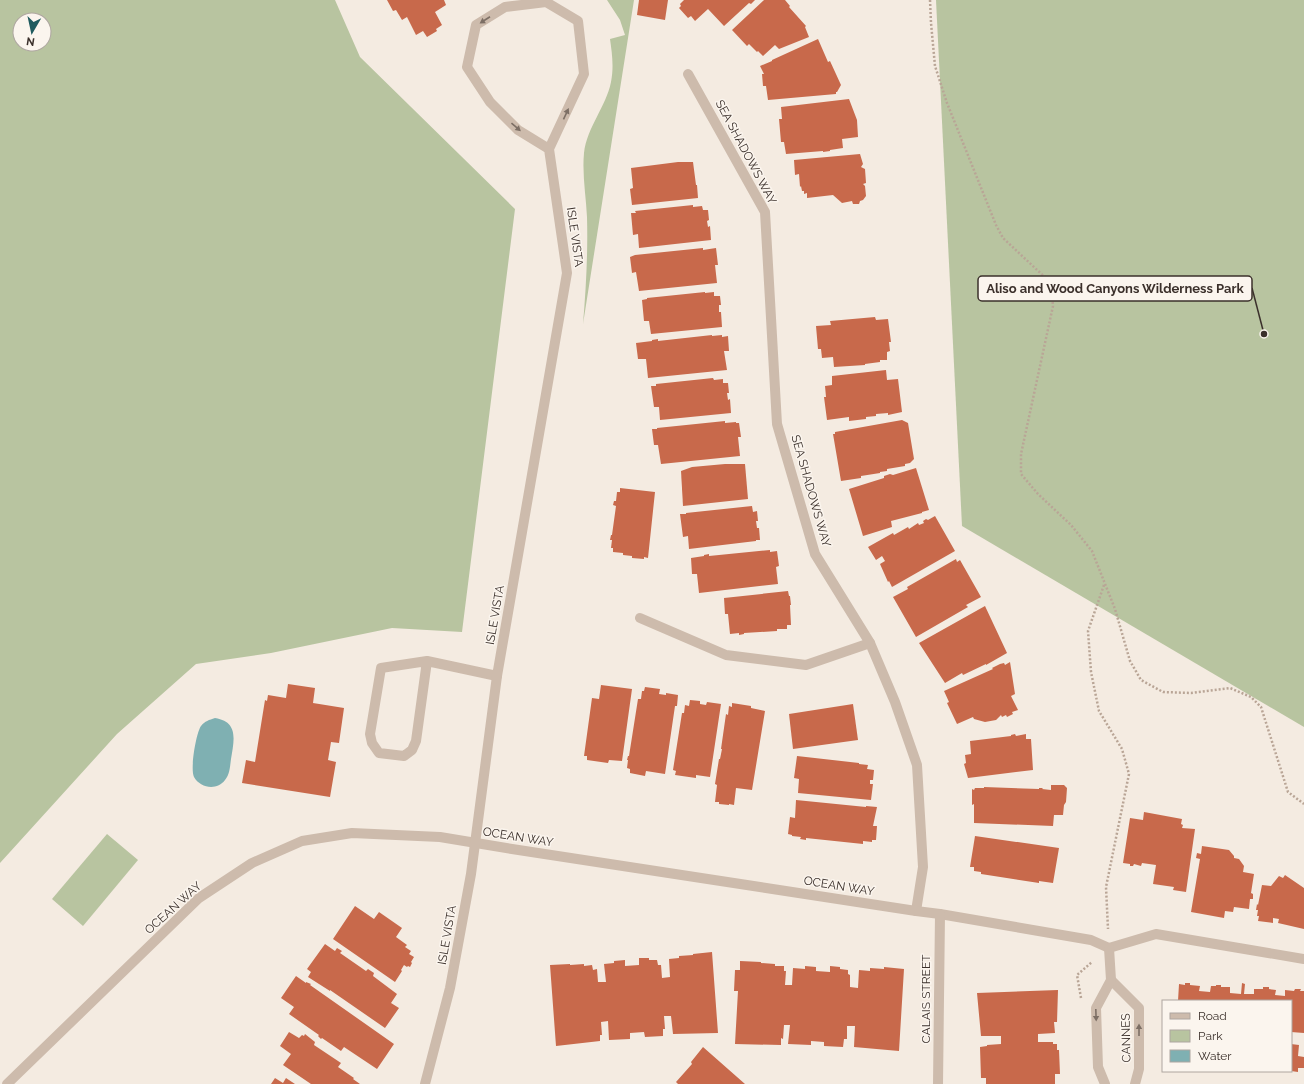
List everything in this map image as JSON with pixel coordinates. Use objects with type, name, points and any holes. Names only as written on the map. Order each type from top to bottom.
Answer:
[{"type":"street","points":[[546,2],[578,21],[584,74],[549,149],[518,130],[490,102],[467,67],[476,25],[504,3],[546,2]]},
{"type":"street","name":"SEA SHADOWS WAY","points":[[688,74],[765,212],[778,424],[814,554],[870,643],[895,702],[917,765],[923,867],[916,911]]},
{"type":"street","name":"ISLE VISTA","points":[[425,1084],[450,988],[471,874],[497,676],[567,273],[549,149]]},
{"type":"street","points":[[640,618],[726,655],[806,664],[870,643]]},
{"type":"street","points":[[427,661],[416,741],[412,750],[404,756],[379,753],[372,743],[370,734],[381,668],[427,661],[497,676]]},
{"type":"street","name":"OCEAN WAY","points":[[7,1084],[200,898],[252,863],[302,841],[352,833],[440,837],[940,914],[1091,940],[1109,948]]},
{"type":"street","name":"CALAIS STREET","points":[[938,1084],[940,914]]},
{"type":"street","points":[[1105,1084],[1098,1067],[1096,1008],[1111,980],[1109,948],[1156,934],[1304,958]]},
{"type":"street","name":"CANNES","points":[[1111,980],[1139,1008],[1140,1069],[1135,1084]]},
{"type":"path","points":[[930,0],[935,66],[947,103],[996,225],[1003,238],[1051,283],[1053,306],[1021,454],[1021,474],[1038,494],[1070,525],[1092,551],[1104,585],[1115,609],[1130,661],[1141,680],[1163,692],[1191,693],[1230,688],[1251,697],[1261,707],[1288,792],[1304,804]]},
{"type":"path","points":[[1104,585],[1088,631],[1091,672],[1099,711],[1122,749],[1129,774],[1106,887],[1109,948]]},
{"type":"green space","points":[[0,0],[335,0],[360,57],[515,209],[462,632],[392,628],[271,653],[196,664],[117,734],[0,863]]},
{"type":"green space","points":[[607,0],[634,0],[583,324],[587,244],[587,217],[583,169],[584,153],[589,134],[609,91],[613,65],[610,39],[625,35],[620,20]]},
{"type":"green space","points":[[936,0],[1304,0],[1304,727],[962,526]]},
{"type":"green space","points":[[107,834],[138,860],[83,926],[52,899]]},
{"type":"water","points":[[215,718],[228,723],[234,739],[230,770],[227,778],[218,786],[209,787],[200,784],[194,777],[193,759],[197,736],[201,726],[209,720]]},
{"type":"building","points":[[387,0],[444,0],[446,5],[435,12],[442,25],[436,29],[437,31],[427,37],[423,31],[416,35],[407,17],[402,20],[396,10],[393,11]]},
{"type":"building","points":[[639,0],[668,0],[665,20],[637,15]]},
{"type":"building","points":[[684,0],[755,0],[751,4],[749,3],[724,26],[708,9],[695,21],[691,16],[688,18],[679,8],[681,6],[680,4]]},
{"type":"building","points":[[764,0],[785,0],[790,6],[789,7],[806,26],[805,27],[809,37],[779,49],[775,45],[763,56],[749,44],[747,46],[732,30]]},
{"type":"building","points":[[818,39],[828,62],[830,61],[841,85],[836,94],[768,100],[766,86],[763,86],[762,74],[764,74],[760,66]]},
{"type":"building","points":[[849,99],[857,120],[858,137],[842,139],[843,148],[823,152],[786,154],[784,142],[781,142],[779,119],[782,119],[781,107]]},
{"type":"building","points":[[860,154],[863,164],[861,167],[865,169],[866,183],[863,184],[865,186],[866,196],[860,201],[859,204],[853,204],[852,201],[842,203],[833,195],[807,198],[807,193],[804,194],[804,191],[802,191],[801,186],[800,187],[799,174],[795,175],[794,160]]},
{"type":"building","points":[[678,162],[693,162],[698,198],[632,205],[630,189],[633,188],[631,168]]},
{"type":"building","points":[[693,205],[693,207],[702,206],[703,210],[708,210],[709,220],[707,221],[708,227],[710,226],[711,240],[639,248],[638,234],[633,235],[631,213],[636,213],[635,211]]},
{"type":"building","points":[[703,248],[703,250],[716,248],[718,265],[715,265],[717,283],[639,291],[636,272],[632,273],[630,257],[635,255]]},
{"type":"building","points":[[714,292],[714,296],[720,296],[721,305],[719,305],[719,312],[721,312],[722,327],[651,334],[649,321],[644,321],[642,300],[647,298]]},
{"type":"building","points":[[875,317],[876,320],[888,319],[891,342],[889,342],[890,351],[887,352],[887,360],[880,360],[880,362],[865,365],[834,367],[833,357],[822,358],[821,349],[818,349],[816,326],[831,325],[830,321]]},
{"type":"building","points":[[722,335],[722,337],[728,336],[729,351],[724,351],[727,370],[648,378],[646,359],[638,359],[636,343],[658,339],[658,341]]},
{"type":"building","points":[[886,370],[887,380],[898,379],[902,412],[888,415],[888,413],[876,414],[876,416],[866,417],[866,419],[849,421],[849,417],[827,420],[824,397],[826,397],[825,386],[832,385],[832,376]]},
{"type":"building","points":[[713,378],[714,380],[723,379],[723,383],[728,383],[729,393],[727,393],[728,400],[730,399],[731,413],[660,420],[659,407],[654,407],[651,386],[656,386],[656,384]]},
{"type":"building","points":[[902,420],[908,423],[914,459],[910,463],[905,464],[905,466],[887,469],[887,471],[880,473],[861,476],[861,478],[841,481],[833,434],[835,434],[835,432]]},
{"type":"building","points":[[725,421],[725,423],[739,423],[741,437],[738,437],[740,456],[661,464],[658,445],[654,445],[652,429]]},
{"type":"building","points":[[745,464],[748,499],[683,506],[681,471],[692,467]]},
{"type":"building","points":[[916,468],[929,510],[891,521],[892,527],[863,536],[849,489],[884,478],[884,476],[890,474],[893,475]]},
{"type":"building","points":[[620,488],[655,492],[648,558],[632,558],[632,556],[623,555],[623,553],[613,552],[613,548],[611,548],[612,540],[610,540],[616,506],[613,505],[614,501],[616,501],[617,492],[620,492]]},
{"type":"building","points":[[752,506],[753,512],[757,511],[758,521],[756,521],[757,528],[759,528],[760,540],[689,549],[688,536],[683,537],[680,514]]},
{"type":"building","points":[[935,516],[955,551],[892,587],[889,581],[888,582],[880,564],[885,561],[882,556],[876,560],[868,547],[893,533],[894,535],[908,527],[909,529],[918,523],[919,525],[924,523],[923,521],[926,519],[928,520]]},
{"type":"building","points":[[770,550],[770,552],[777,551],[779,566],[776,567],[778,584],[699,593],[697,574],[692,574],[691,558],[709,554],[709,556]]},
{"type":"building","points":[[956,559],[957,562],[960,560],[981,597],[966,605],[968,607],[916,637],[893,597],[908,589],[907,587]]},
{"type":"building","points":[[788,591],[791,605],[791,625],[787,625],[787,629],[744,633],[739,635],[739,633],[730,634],[728,614],[725,614],[724,598]]},
{"type":"building","points":[[985,606],[1007,653],[986,665],[963,675],[962,673],[945,683],[919,643]]},
{"type":"building","points":[[1010,662],[1015,694],[1011,696],[1018,710],[1012,712],[1013,714],[1007,717],[1006,715],[1002,717],[1001,715],[996,720],[985,722],[974,719],[973,717],[957,724],[947,703],[949,702],[944,691],[993,669],[992,668],[1000,664],[1004,663],[1005,665]]},
{"type":"building","points":[[288,684],[315,688],[313,703],[344,708],[339,743],[331,742],[328,760],[336,762],[330,797],[242,783],[246,760],[255,762],[265,700],[267,701],[268,695],[286,698]]},
{"type":"building","points":[[601,685],[632,689],[622,761],[609,760],[608,763],[587,760],[587,756],[584,756],[592,698],[599,699]]},
{"type":"building","points":[[645,687],[660,689],[659,694],[666,695],[666,693],[678,695],[665,774],[646,771],[645,776],[630,773],[630,769],[627,768],[627,760],[629,756],[638,699],[641,699],[642,691],[644,691]]},
{"type":"building","points":[[690,700],[700,701],[700,704],[706,705],[707,702],[721,704],[710,777],[696,775],[696,778],[675,775],[676,771],[673,770],[682,713],[684,713],[685,705],[689,706]]},
{"type":"building","points":[[732,703],[751,706],[751,708],[765,711],[752,790],[736,788],[734,805],[729,805],[715,802],[717,785],[715,784],[722,749],[726,714],[728,715],[729,706],[732,707]]},
{"type":"building","points":[[853,704],[858,740],[793,749],[789,714]]},
{"type":"building","points":[[1015,734],[1016,736],[1026,734],[1026,739],[1031,739],[1033,770],[968,778],[964,764],[966,763],[965,755],[971,754],[970,741],[1011,736]]},
{"type":"building","points":[[797,756],[868,765],[867,769],[874,770],[873,780],[870,780],[870,784],[873,784],[871,800],[798,793],[799,779],[794,778]]},
{"type":"building","points":[[1051,785],[1064,785],[1067,788],[1063,815],[1054,815],[1053,826],[974,823],[972,789],[974,790],[975,788],[984,787],[1043,788],[1042,789],[1051,790]]},
{"type":"building","points":[[796,800],[877,807],[873,826],[877,826],[876,840],[872,840],[872,842],[863,841],[863,844],[806,838],[806,840],[800,839],[801,837],[788,834],[790,817],[795,818]]},
{"type":"building","points":[[1144,812],[1182,819],[1182,828],[1195,829],[1186,892],[1173,890],[1174,887],[1153,884],[1156,865],[1142,863],[1141,866],[1134,864],[1133,866],[1130,866],[1130,864],[1123,863],[1130,818],[1143,820]]},
{"type":"building","points":[[975,836],[1059,848],[1053,883],[1039,881],[1039,883],[981,874],[981,872],[974,871],[974,867],[970,867]]},
{"type":"building","points":[[1202,846],[1229,850],[1234,858],[1239,859],[1244,866],[1243,872],[1254,874],[1251,893],[1253,894],[1253,899],[1250,899],[1249,909],[1234,907],[1233,912],[1225,911],[1224,918],[1191,912],[1200,859],[1196,858],[1197,853],[1201,854]]},
{"type":"building","points":[[1285,875],[1304,888],[1304,929],[1278,923],[1279,919],[1273,918],[1273,923],[1258,921],[1258,910],[1256,910],[1262,885],[1271,886],[1279,876],[1283,878]]},
{"type":"building","points":[[355,906],[374,919],[379,912],[402,928],[396,937],[407,945],[405,947],[411,951],[409,954],[414,957],[410,967],[404,965],[395,982],[333,939]]},
{"type":"building","points":[[325,944],[335,951],[337,948],[342,951],[340,953],[366,971],[368,969],[374,973],[373,976],[397,994],[391,1003],[399,1008],[385,1028],[330,990],[308,977],[311,972],[307,969]]},
{"type":"building","points":[[712,952],[718,1033],[673,1034],[671,1016],[664,1016],[665,1029],[663,1029],[663,1036],[645,1037],[644,1032],[630,1033],[630,1039],[609,1040],[608,1021],[601,1022],[602,1035],[600,1035],[600,1041],[556,1046],[550,965],[592,965],[593,970],[597,969],[598,982],[606,982],[604,964],[625,960],[625,966],[639,965],[639,958],[649,958],[649,960],[657,960],[658,965],[661,965],[662,978],[670,977],[669,959],[679,958],[679,956]]},
{"type":"building","points":[[740,961],[761,962],[775,964],[775,966],[784,966],[784,971],[786,971],[785,985],[792,985],[793,968],[805,969],[805,966],[816,967],[816,971],[830,972],[830,966],[848,970],[848,974],[850,975],[850,987],[858,988],[859,970],[870,971],[870,968],[884,969],[884,967],[904,969],[899,1051],[854,1047],[855,1026],[847,1026],[847,1039],[844,1039],[843,1047],[824,1046],[824,1042],[811,1041],[811,1045],[788,1044],[790,1025],[784,1025],[781,1045],[735,1044],[738,991],[734,991],[735,970],[740,970]]},
{"type":"building","points":[[296,976],[306,983],[311,984],[310,985],[394,1044],[377,1069],[344,1047],[341,1051],[322,1038],[321,1039],[318,1036],[319,1035],[289,1014],[294,1007],[281,998]]},
{"type":"building","points":[[1185,983],[1190,983],[1190,985],[1200,986],[1199,991],[1210,992],[1211,986],[1221,985],[1221,987],[1230,987],[1230,993],[1241,994],[1242,983],[1245,984],[1244,994],[1254,994],[1254,989],[1269,987],[1269,989],[1276,990],[1275,995],[1285,996],[1285,990],[1294,991],[1295,989],[1301,989],[1300,991],[1304,991],[1304,1033],[1292,1032],[1292,1000],[1178,1000],[1179,984],[1185,985]]},
{"type":"building","points":[[1058,990],[1057,1022],[1054,1022],[1055,1033],[1038,1034],[1038,1042],[1053,1042],[1053,1044],[1057,1044],[1057,1050],[1059,1050],[1060,1074],[1055,1074],[1055,1084],[986,1084],[986,1078],[981,1078],[980,1047],[1001,1044],[1001,1036],[981,1036],[977,993]]},
{"type":"building","points":[[289,1032],[299,1038],[305,1034],[315,1042],[314,1045],[341,1063],[338,1067],[360,1084],[311,1084],[283,1065],[291,1054],[280,1046]]},
{"type":"building","points":[[1292,1044],[1299,1045],[1298,1056],[1304,1057],[1304,1068],[1298,1068],[1298,1072],[1292,1071]]},
{"type":"building","points":[[703,1047],[745,1084],[678,1084],[676,1082],[692,1064],[691,1062]]},
{"type":"building","points":[[275,1078],[283,1083],[286,1078],[295,1084],[271,1084]]},
{"type":"place","name":"Aliso and Wood Canyons Wilderness Park","points":[[1264,334]]}]
